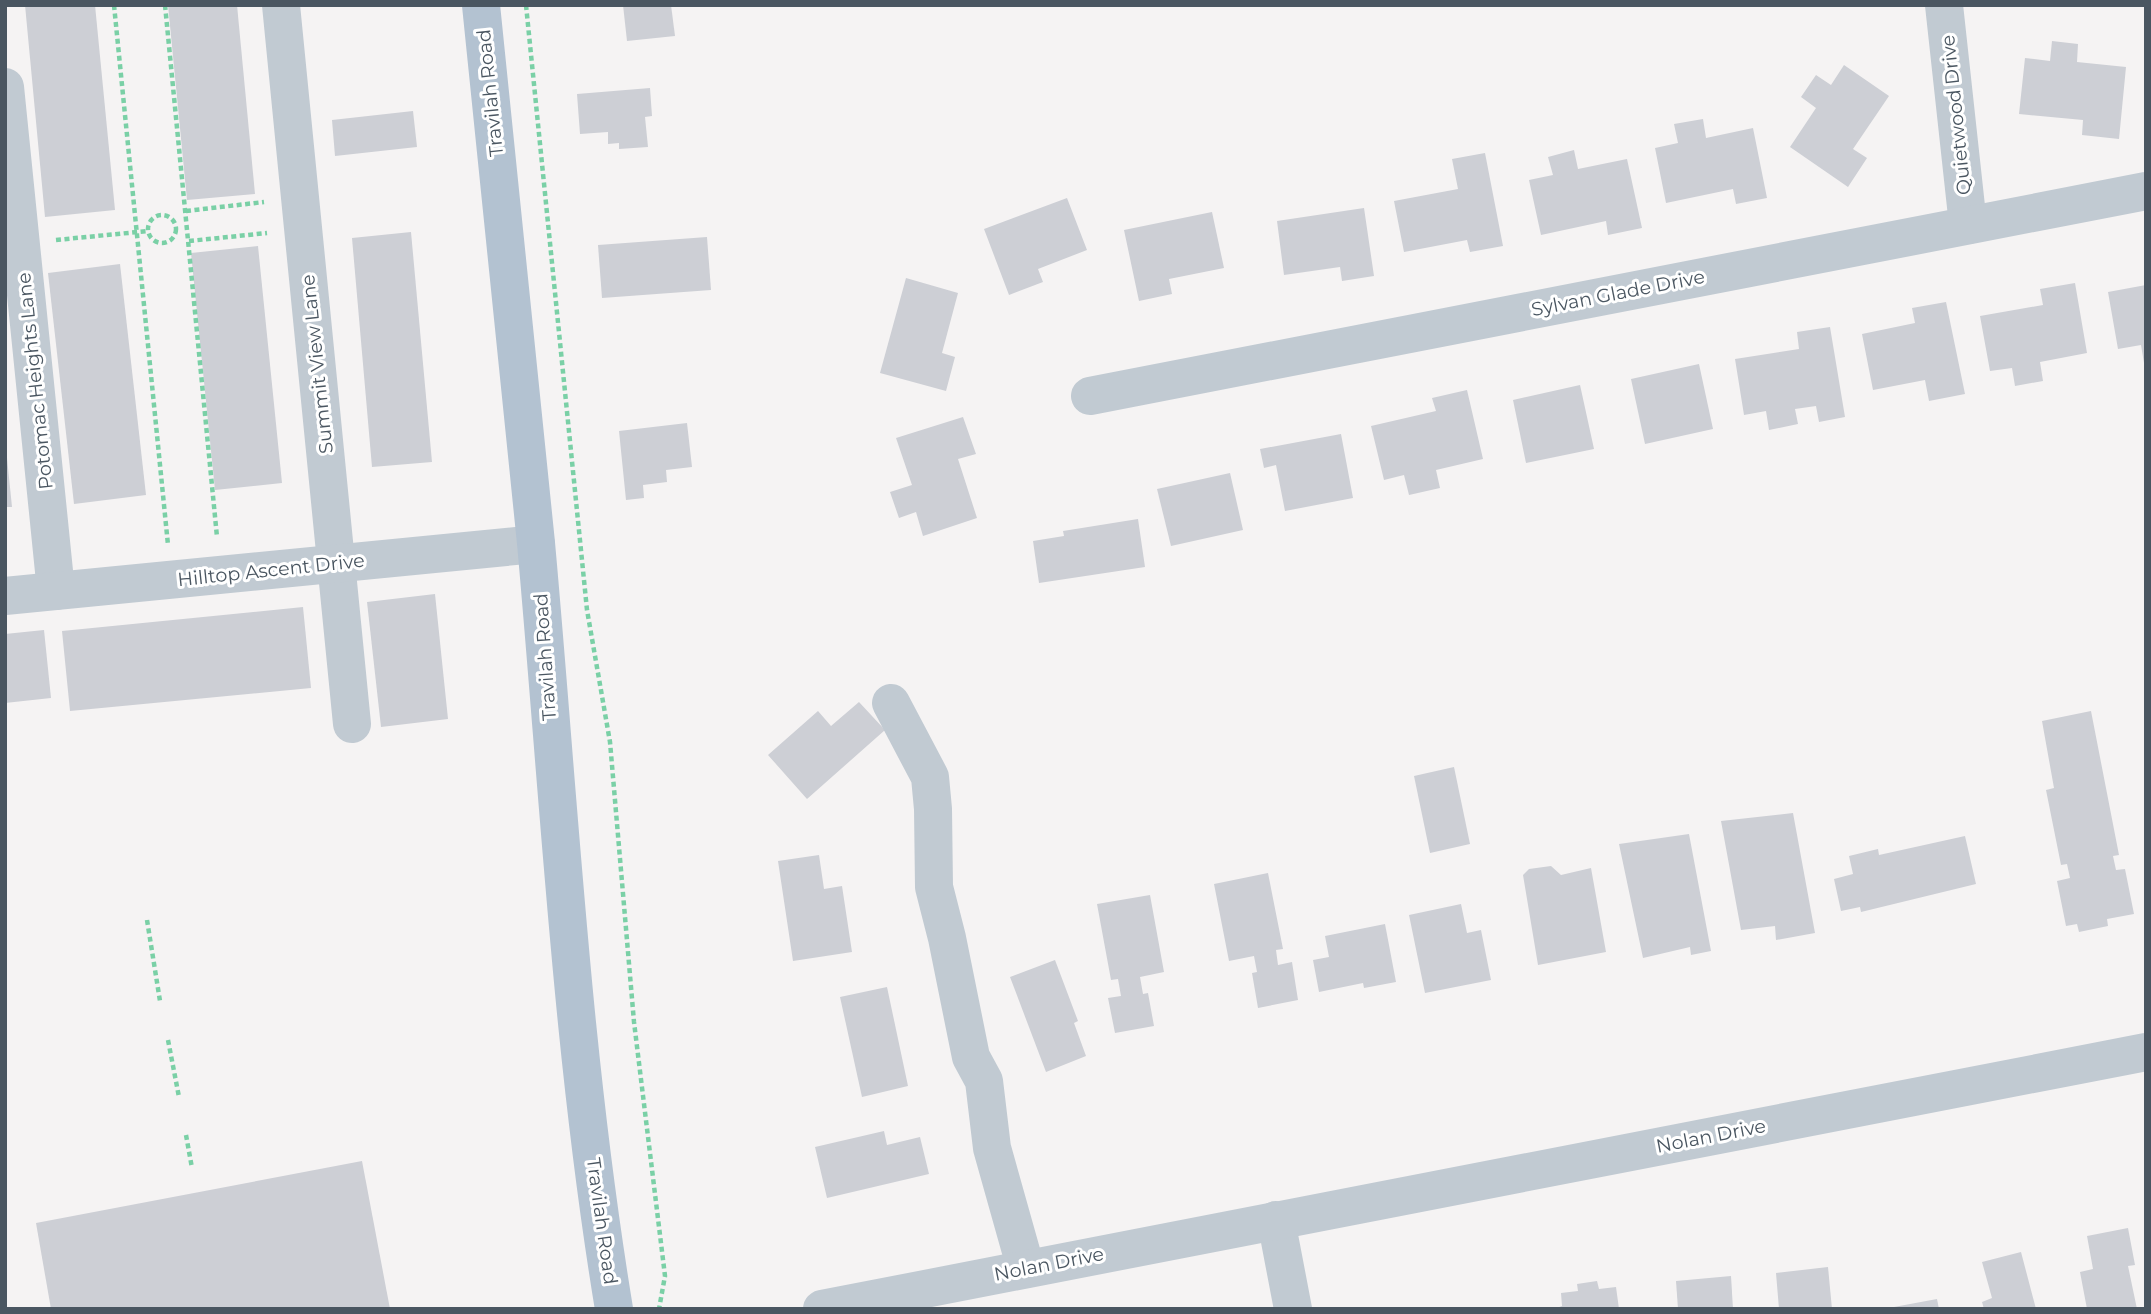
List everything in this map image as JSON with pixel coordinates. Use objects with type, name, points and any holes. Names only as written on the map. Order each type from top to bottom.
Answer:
[{"type":"main road","name":"Travilah Road","points":[[481,5],[536,544],[563,884],[598,1213],[614,1309]]},
{"type":"street","name":"Summit View Lane","points":[[281,5],[352,724]]},
{"type":"street","name":"Quietwood Drive","points":[[1944,5],[1968,225]]},
{"type":"street","name":"Potomac Heights Lane","points":[[5,87],[56,591]]},
{"type":"street","name":"Sylvan Glade Drive","points":[[1090,396],[2146,191]]},
{"type":"street","name":"Hilltop Ascent Drive","points":[[5,596],[536,544]]},
{"type":"street","points":[[891,703],[930,777],[934,887],[971,1057],[984,1081],[992,1148],[1027,1269]]},
{"type":"street","name":"Nolan Drive","points":[[822,1309],[962,1295],[1027,1269],[2146,1052]]},
{"type":"street","points":[[1276,1220],[1293,1309]]},
{"type":"path","points":[[114,5],[168,546]]},
{"type":"path","points":[[165,5],[218,540]]},
{"type":"path","points":[[526,5],[587,610],[610,742],[634,1022],[666,1276],[659,1309]]},
{"type":"path","points":[[186,211],[269,202]]},
{"type":"path","points":[[159,216],[172,219],[176,228],[174,237],[163,243],[154,241],[148,231],[152,221],[159,216]]},
{"type":"path","points":[[176,228],[187,227]]},
{"type":"path","points":[[50,241],[148,231]]},
{"type":"path","points":[[189,240],[272,233]]},
{"type":"path","points":[[147,920],[160,1001]]},
{"type":"path","points":[[168,1040],[178,1097]]},
{"type":"path","points":[[186,1135],[192,1168]]},
{"type":"building","points":[[25,5],[95,5],[115,210],[45,217]]},
{"type":"building","points":[[168,5],[237,5],[255,194],[187,200]]},
{"type":"building","points":[[623,5],[671,5],[675,36],[627,41]]},
{"type":"building","points":[[2052,41],[2078,44],[2077,62],[2126,67],[2119,139],[2082,135],[2083,120],[2019,114],[2025,58],[2050,61]]},
{"type":"building","points":[[1844,65],[1889,96],[1853,149],[1867,158],[1848,187],[1790,147],[1816,108],[1801,97],[1816,75],[1831,85]]},
{"type":"building","points":[[650,88],[652,116],[645,117],[648,147],[619,149],[619,143],[608,144],[608,132],[580,134],[577,94]]},
{"type":"building","points":[[413,111],[417,147],[335,156],[332,120]]},
{"type":"building","points":[[1703,119],[1706,138],[1753,128],[1767,198],[1736,204],[1733,189],[1666,203],[1655,148],[1678,143],[1674,124]]},
{"type":"building","points":[[1574,150],[1578,169],[1627,159],[1642,228],[1608,235],[1606,221],[1541,235],[1529,180],[1553,175],[1548,157]]},
{"type":"building","points":[[1485,153],[1503,246],[1470,252],[1467,240],[1404,252],[1394,201],[1458,189],[1452,159]]},
{"type":"building","points":[[1067,198],[1087,250],[1038,269],[1043,282],[1009,295],[984,229]]},
{"type":"building","points":[[1364,208],[1374,276],[1342,281],[1340,267],[1284,275],[1277,221]]},
{"type":"building","points":[[1212,212],[1224,268],[1169,279],[1172,294],[1139,301],[1124,230]]},
{"type":"building","points":[[411,232],[432,462],[372,467],[352,238]]},
{"type":"building","points":[[707,237],[711,290],[602,298],[598,245]]},
{"type":"building","points":[[258,246],[282,483],[215,490],[191,253]]},
{"type":"building","points":[[120,264],[146,495],[74,504],[48,273]]},
{"type":"building","points":[[906,278],[958,293],[942,353],[955,357],[946,391],[880,373]]},
{"type":"building","points":[[2075,283],[2087,353],[2040,362],[2043,381],[2015,386],[2012,368],[1990,371],[1980,316],[2043,305],[2040,289]]},
{"type":"building","points":[[2146,285],[2144,363],[2141,345],[2118,349],[2108,292]]},
{"type":"building","points":[[1946,302],[1965,394],[1929,401],[1925,380],[1873,390],[1862,334],[1915,323],[1912,308]]},
{"type":"building","points":[[1830,327],[1845,417],[1819,422],[1816,406],[1795,409],[1798,424],[1769,430],[1766,411],[1744,415],[1735,359],[1799,349],[1797,332]]},
{"type":"building","points":[[1699,364],[1713,429],[1645,444],[1631,379]]},
{"type":"building","points":[[1580,385],[1594,449],[1526,463],[1513,400]]},
{"type":"building","points":[[1467,390],[1483,459],[1436,470],[1440,488],[1409,495],[1404,475],[1384,480],[1371,426],[1436,411],[1432,398]]},
{"type":"building","points":[[963,417],[976,454],[958,459],[977,518],[923,536],[916,512],[899,518],[890,492],[912,485],[896,438]]},
{"type":"building","points":[[687,423],[692,467],[666,470],[667,482],[643,485],[644,498],[626,500],[619,431]]},
{"type":"building","points":[[1341,434],[1353,498],[1285,511],[1276,465],[1264,468],[1260,449]]},
{"type":"building","points":[[7,458],[12,507],[5,507]]},
{"type":"building","points":[[1230,473],[1243,530],[1171,546],[1157,489]]},
{"type":"building","points":[[1138,519],[1145,567],[1039,583],[1033,541],[1064,536],[1063,531]]},
{"type":"building","points":[[435,594],[448,719],[381,727],[367,602]]},
{"type":"building","points":[[303,607],[311,688],[70,711],[62,631]]},
{"type":"building","points":[[44,630],[51,698],[5,703],[5,634]]},
{"type":"building","points":[[859,702],[885,730],[807,799],[768,755],[818,711],[831,726]]},
{"type":"building","points":[[2091,711],[2119,855],[2113,856],[2116,870],[2125,869],[2134,914],[2107,919],[2108,926],[2079,932],[2077,924],[2066,926],[2057,881],[2070,878],[2067,864],[2061,865],[2046,790],[2054,788],[2042,721]]},
{"type":"building","points":[[1454,767],[1470,844],[1430,853],[1414,776]]},
{"type":"building","points":[[1793,813],[1815,933],[1776,940],[1775,926],[1741,930],[1721,821]]},
{"type":"building","points":[[1689,834],[1711,951],[1691,955],[1690,947],[1643,958],[1619,844]]},
{"type":"building","points":[[1965,836],[1976,884],[1861,912],[1860,907],[1841,911],[1834,879],[1853,874],[1849,856],[1878,849],[1879,855]]},
{"type":"building","points":[[819,855],[824,889],[842,886],[852,952],[793,961],[778,861]]},
{"type":"building","points":[[1551,866],[1561,875],[1591,868],[1606,952],[1538,965],[1523,875],[1529,869]]},
{"type":"building","points":[[1268,873],[1283,949],[1276,950],[1278,965],[1292,962],[1298,1000],[1258,1008],[1252,973],[1257,972],[1254,956],[1229,961],[1214,884]]},
{"type":"building","points":[[1150,895],[1164,972],[1140,977],[1143,994],[1148,993],[1154,1026],[1115,1033],[1108,998],[1121,996],[1118,979],[1111,980],[1097,904]]},
{"type":"building","points":[[1461,904],[1467,933],[1481,930],[1491,980],[1425,993],[1409,915]]},
{"type":"building","points":[[1385,924],[1396,982],[1364,988],[1363,983],[1319,992],[1313,960],[1329,957],[1325,936]]},
{"type":"building","points":[[1055,960],[1078,1021],[1074,1023],[1086,1056],[1046,1072],[1010,977]]},
{"type":"building","points":[[887,987],[908,1086],[862,1097],[840,997]]},
{"type":"building","points":[[884,1131],[887,1145],[920,1137],[929,1174],[827,1198],[815,1147]]},
{"type":"building","points":[[362,1161],[390,1309],[51,1309],[36,1223]]},
{"type":"building","points":[[2128,1228],[2135,1265],[2128,1266],[2137,1309],[2087,1309],[2080,1272],[2093,1269],[2087,1236]]},
{"type":"building","points":[[2021,1252],[2036,1309],[1984,1309],[1982,1302],[1992,1298],[1982,1262]]},
{"type":"building","points":[[1828,1267],[1832,1309],[1779,1309],[1776,1273]]},
{"type":"building","points":[[1731,1276],[1733,1309],[1678,1309],[1676,1281]]},
{"type":"building","points":[[1597,1281],[1599,1289],[1616,1287],[1619,1309],[1554,1309],[1562,1306],[1561,1293],[1578,1291],[1577,1284]]},
{"type":"building","points":[[1937,1299],[1939,1309],[1894,1309],[1894,1307]]}]
